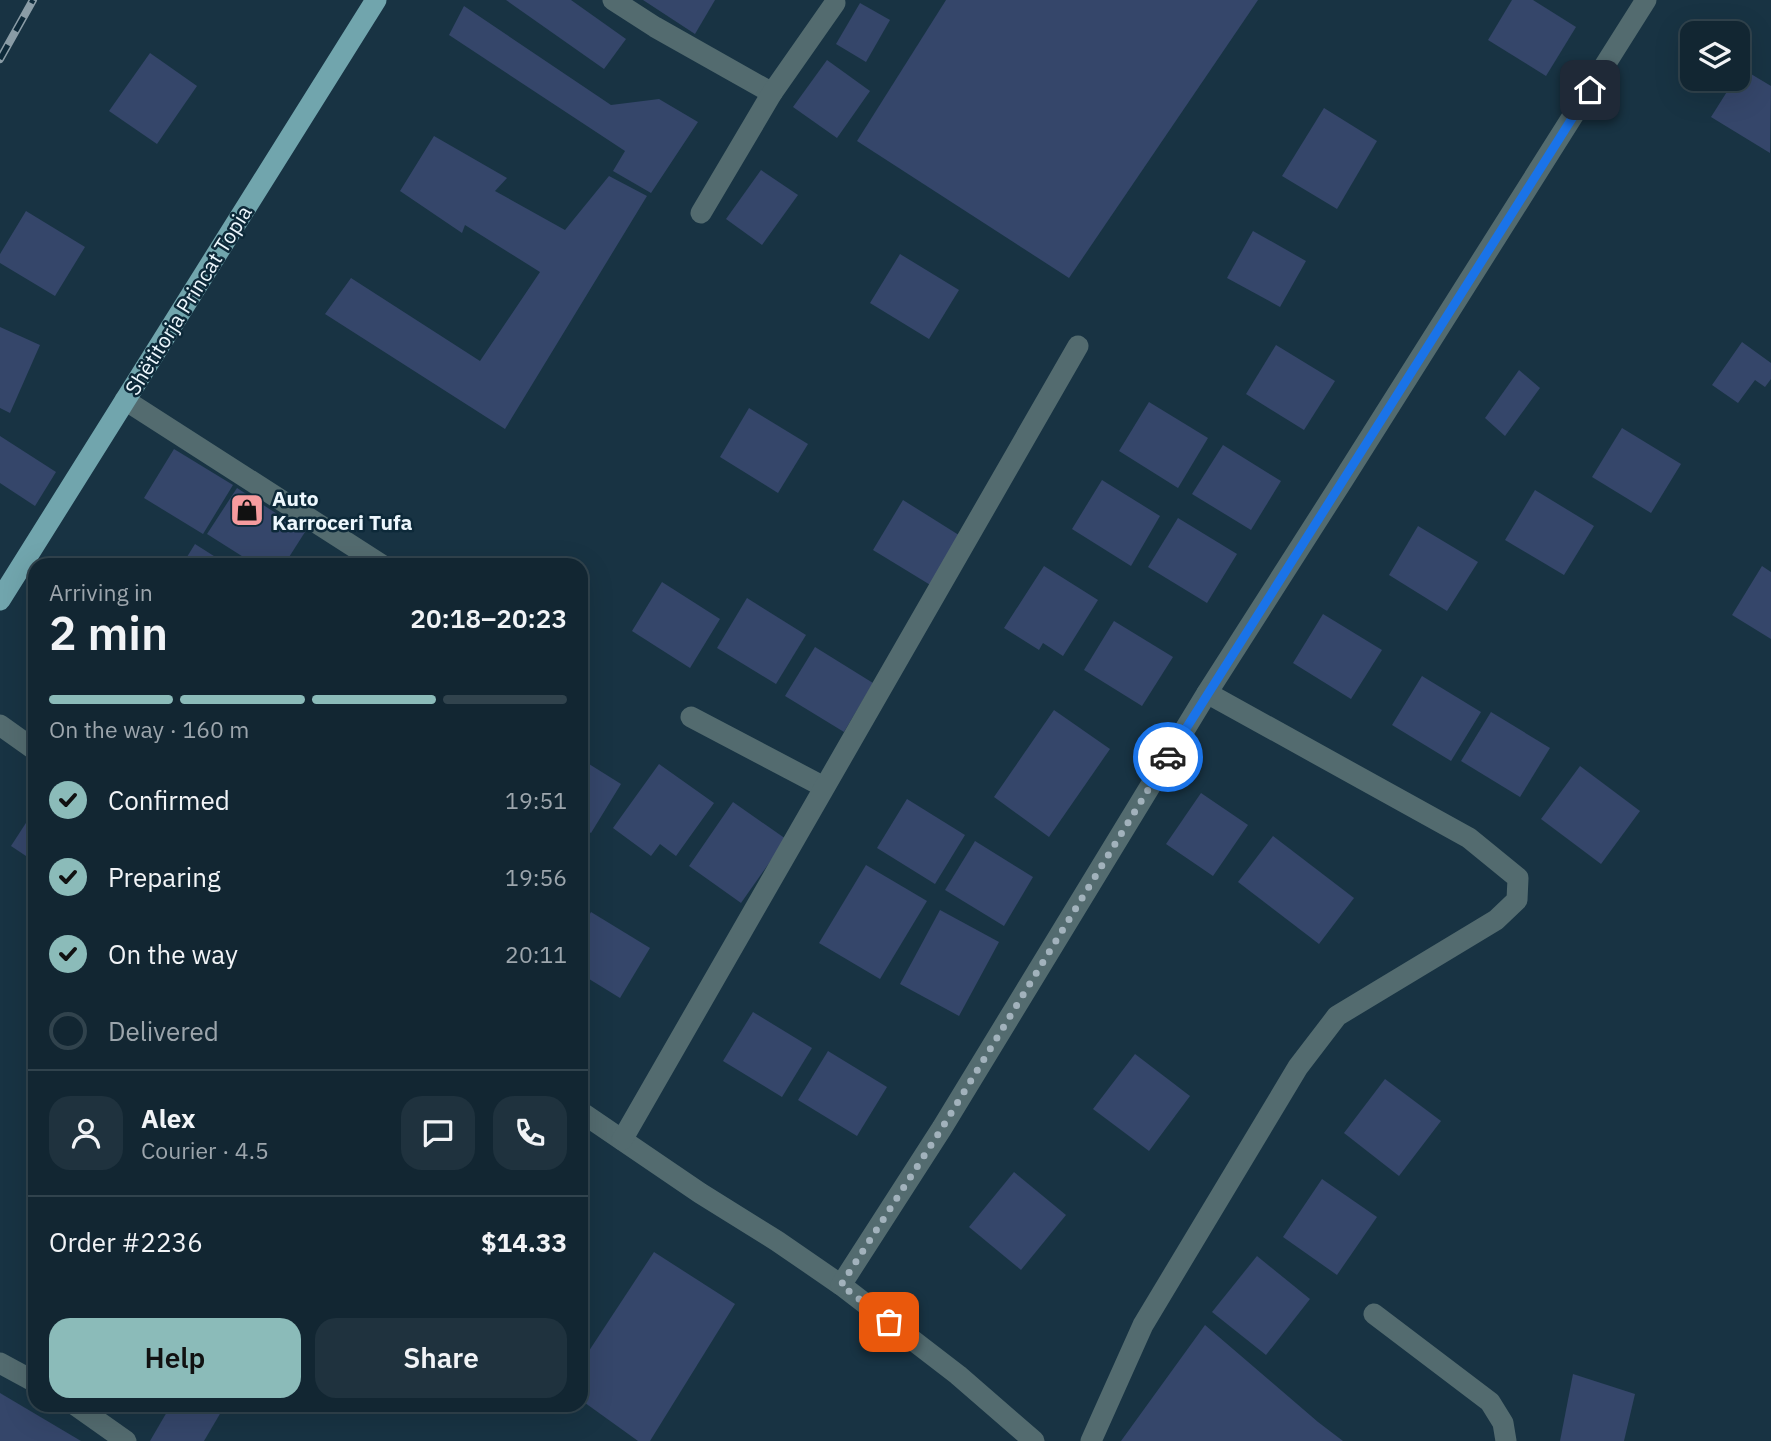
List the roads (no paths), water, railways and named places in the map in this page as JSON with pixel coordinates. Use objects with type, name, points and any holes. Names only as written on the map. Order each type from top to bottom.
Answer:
[{"type":"main road","name":"Shëtitorja Princat Topia","points":[[0,600],[376,0]]},
{"type":"street","points":[[612,0],[772,93]]},
{"type":"street","points":[[841,1285],[942,1128],[1207,693],[1646,0]]},
{"type":"street","points":[[701,213],[772,93],[835,3]]},
{"type":"street","points":[[622,1140],[1079,346]]},
{"type":"street","points":[[125,400],[371,558]]},
{"type":"street","points":[[1091,1441],[1143,1325],[1298,1067],[1337,1016],[1496,920],[1517,900],[1518,878],[1469,838],[1207,693]]},
{"type":"street","points":[[691,718],[824,787]]},
{"type":"street","points":[[0,725],[28,745]]},
{"type":"street","points":[[588,1117],[841,1285],[958,1375],[1034,1441]]},
{"type":"street","points":[[1374,1314],[1490,1402],[1503,1423],[1506,1441]]},
{"type":"street","points":[[0,1363],[28,1378]]},
{"type":"street","points":[[85,1412],[126,1441]]},
{"type":"railway","points":[[0,59],[33,0]]},
{"type":"place","name":"Auto Karroceri Tufa","points":[[247,510]]}]
